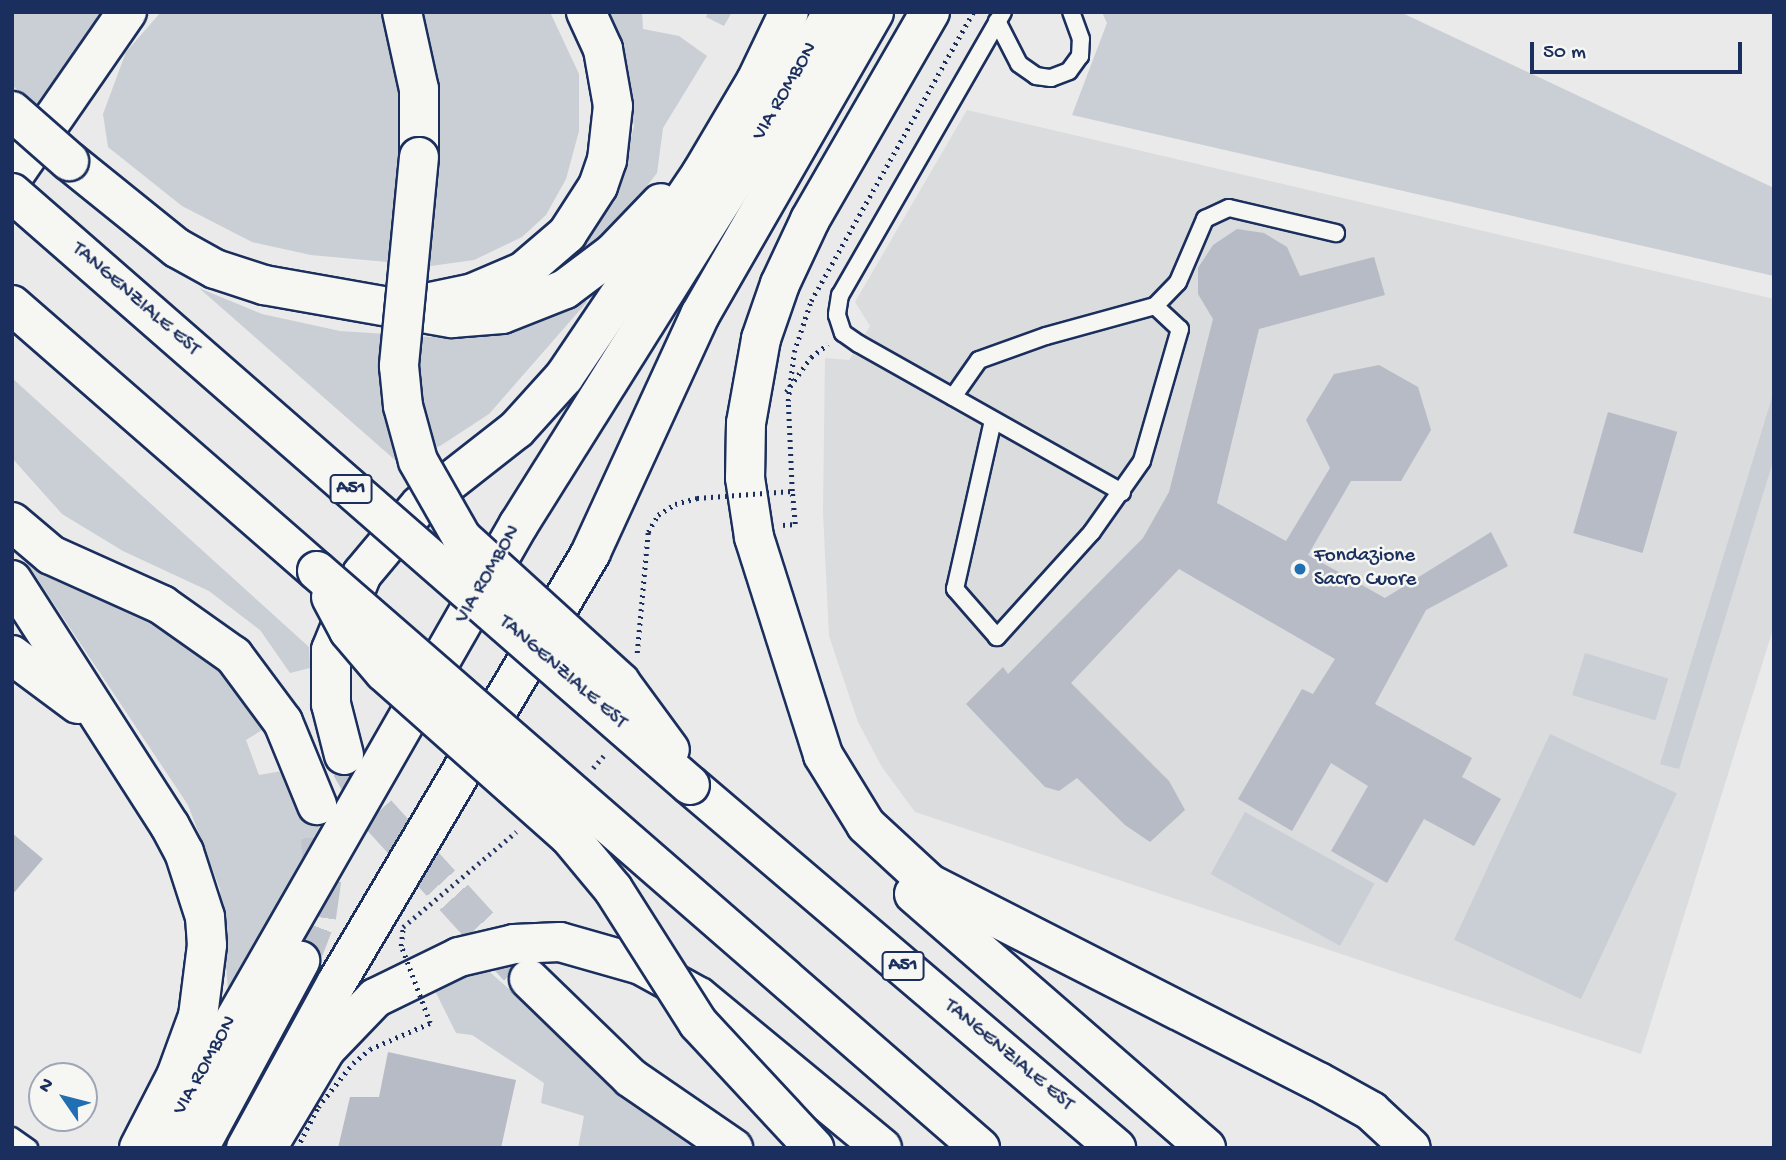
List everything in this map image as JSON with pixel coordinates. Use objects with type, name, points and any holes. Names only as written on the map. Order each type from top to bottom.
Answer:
[{"type":"main road","points":[[12,178],[127,12]]},
{"type":"main road","points":[[402,12],[414,50],[422,126],[399,366],[403,406],[418,461],[462,538],[620,682],[654,725],[690,785]]},
{"type":"main road","points":[[390,308],[450,298],[502,282],[547,253],[583,211],[607,160],[613,106],[603,48],[586,12]]},
{"type":"main road","points":[[12,111],[177,248],[215,269],[264,285],[452,318],[502,314],[535,304],[595,269],[641,226],[671,190],[782,12]]},
{"type":"main road","points":[[344,755],[331,704],[331,650],[362,575],[420,505],[517,429],[564,377],[701,174],[757,81],[789,12]]},
{"type":"main road","name":"VIA ROMBON","points":[[161,1148],[519,524],[723,199],[833,12]]},
{"type":"main road","name":"VIA ROMBON","points":[[246,1148],[337,982],[591,552],[700,316],[874,12]]},
{"type":"main road","points":[[930,12],[810,220],[780,284],[761,339],[745,447],[748,513],[762,567],[823,755],[866,825],[909,868],[993,919],[1319,1082],[1371,1111],[1411,1148]]},
{"type":"main road","name":"TANGENZIALE EST","points":[[12,193],[690,785],[1116,1148]]},
{"type":"main road","points":[[12,305],[980,1148]]},
{"type":"main road","points":[[12,522],[51,555],[162,605],[234,656],[283,722],[317,805]]},
{"type":"main road","points":[[762,567],[766,623],[799,740],[829,802],[872,854],[1014,983],[1206,1148]]},
{"type":"main road","points":[[317,571],[364,651],[536,804],[591,861],[698,1023],[814,1148]]},
{"type":"main road","points":[[12,580],[184,852],[205,916],[207,945],[198,1016],[176,1076],[139,1148]]},
{"type":"main road","points":[[12,655],[80,706],[116,747]]},
{"type":"main road","points":[[267,1148],[326,1049],[375,998],[459,957],[514,944],[560,942],[641,965],[699,997],[882,1148]]},
{"type":"main road","points":[[199,1148],[300,961]]},
{"type":"main road","points":[[529,979],[631,1078],[733,1148]]},
{"type":"lane","points":[[1000,17],[1019,64],[1036,76],[1051,78],[1069,71],[1080,56],[1081,39],[1071,12]]},
{"type":"lane","points":[[1000,17],[841,295],[837,316],[843,333],[859,344],[1122,492]]},
{"type":"lane","points":[[953,397],[979,360],[1155,306],[1178,282],[1205,219],[1229,208],[1336,233]]},
{"type":"lane","points":[[993,420],[955,589],[997,637],[1122,492],[1142,461],[1180,328],[1155,306]]},
{"type":"lane","points":[[12,1136],[29,1148]]},
{"type":"path","points":[[792,491],[788,401],[794,352],[811,301],[973,12]]},
{"type":"path","points":[[779,411],[811,357],[843,333]]},
{"type":"shaded area","points":[[12,12],[104,12],[39,109],[12,85]]},
{"type":"shaded area","points":[[161,12],[550,12],[579,74],[579,131],[566,179],[546,215],[522,237],[474,260],[431,266],[311,255],[252,242],[182,206],[108,147],[103,114],[126,52]]},
{"type":"shaded area","points":[[600,12],[642,12],[643,29],[679,36],[707,56],[663,128],[657,173],[626,213],[585,253],[553,272],[581,246],[615,201],[634,126],[623,55]]},
{"type":"shaded area","points":[[708,12],[732,12],[724,26],[706,17]]},
{"type":"shaded area","points":[[1102,12],[1400,12],[1774,188],[1774,276],[1072,115],[1107,23]]},
{"type":"shaded area","name":"Fondazione Sacro Cuore","points":[[967,110],[1774,299],[1774,626],[1641,1054],[915,812],[882,767],[858,722],[829,636],[823,512],[825,358],[849,360],[870,326],[855,302]]},
{"type":"shaded area","points":[[199,288],[262,314],[340,331],[431,337],[501,332],[583,297],[587,302],[489,414],[440,446],[395,460]]},
{"type":"shaded area","points":[[12,378],[309,647],[310,668],[290,673],[260,630],[209,591],[123,551],[62,514],[12,458]]},
{"type":"shaded area","points":[[1774,391],[1774,458],[1679,769],[1660,764]]},
{"type":"shaded area","points":[[12,541],[210,649],[267,727],[246,740],[259,775],[288,770],[300,816],[328,811],[238,980],[228,990],[220,889],[188,805]]},
{"type":"shaded area","points":[[1585,653],[1668,678],[1655,721],[1572,695]]},
{"type":"shaded area","points":[[1550,734],[1677,793],[1581,999],[1454,940]]},
{"type":"shaded area","points":[[1245,812],[1374,884],[1340,946],[1211,874]]},
{"type":"shaded area","points":[[483,966],[580,1052],[707,1148],[578,1148],[584,1116],[541,1103],[544,1083],[472,1035],[456,1033],[432,985]]},
{"type":"building","points":[[1237,229],[1264,233],[1287,247],[1300,276],[1374,257],[1385,295],[1259,329],[1217,503],[1286,541],[1330,468],[1306,420],[1334,374],[1379,365],[1418,387],[1431,430],[1401,481],[1351,481],[1308,555],[1385,598],[1491,532],[1508,566],[1426,610],[1375,704],[1472,758],[1462,777],[1501,799],[1474,846],[1424,819],[1387,883],[1331,851],[1368,786],[1331,763],[1292,831],[1238,799],[1302,689],[1313,694],[1335,659],[1179,569],[1071,683],[1169,781],[1185,810],[1150,842],[1125,825],[1077,778],[1059,791],[1045,787],[966,704],[1003,667],[1008,674],[1143,538],[1169,492],[1213,319],[1198,294],[1198,268],[1213,245]]},
{"type":"building","points":[[1608,412],[1677,432],[1642,553],[1573,533]]},
{"type":"building","points":[[12,833],[43,859],[12,895]]},
{"type":"building","points":[[388,1052],[516,1080],[501,1148],[338,1148],[350,1097],[379,1097]]},
{"type":"tunnel","points":[[350,766],[377,813],[519,969]]},
{"type":"tunnel","points":[[300,961],[317,917],[323,875],[317,805]]},
{"type":"place","name":"Fondazione Sacro Cuore","points":[[1300,569]]}]
